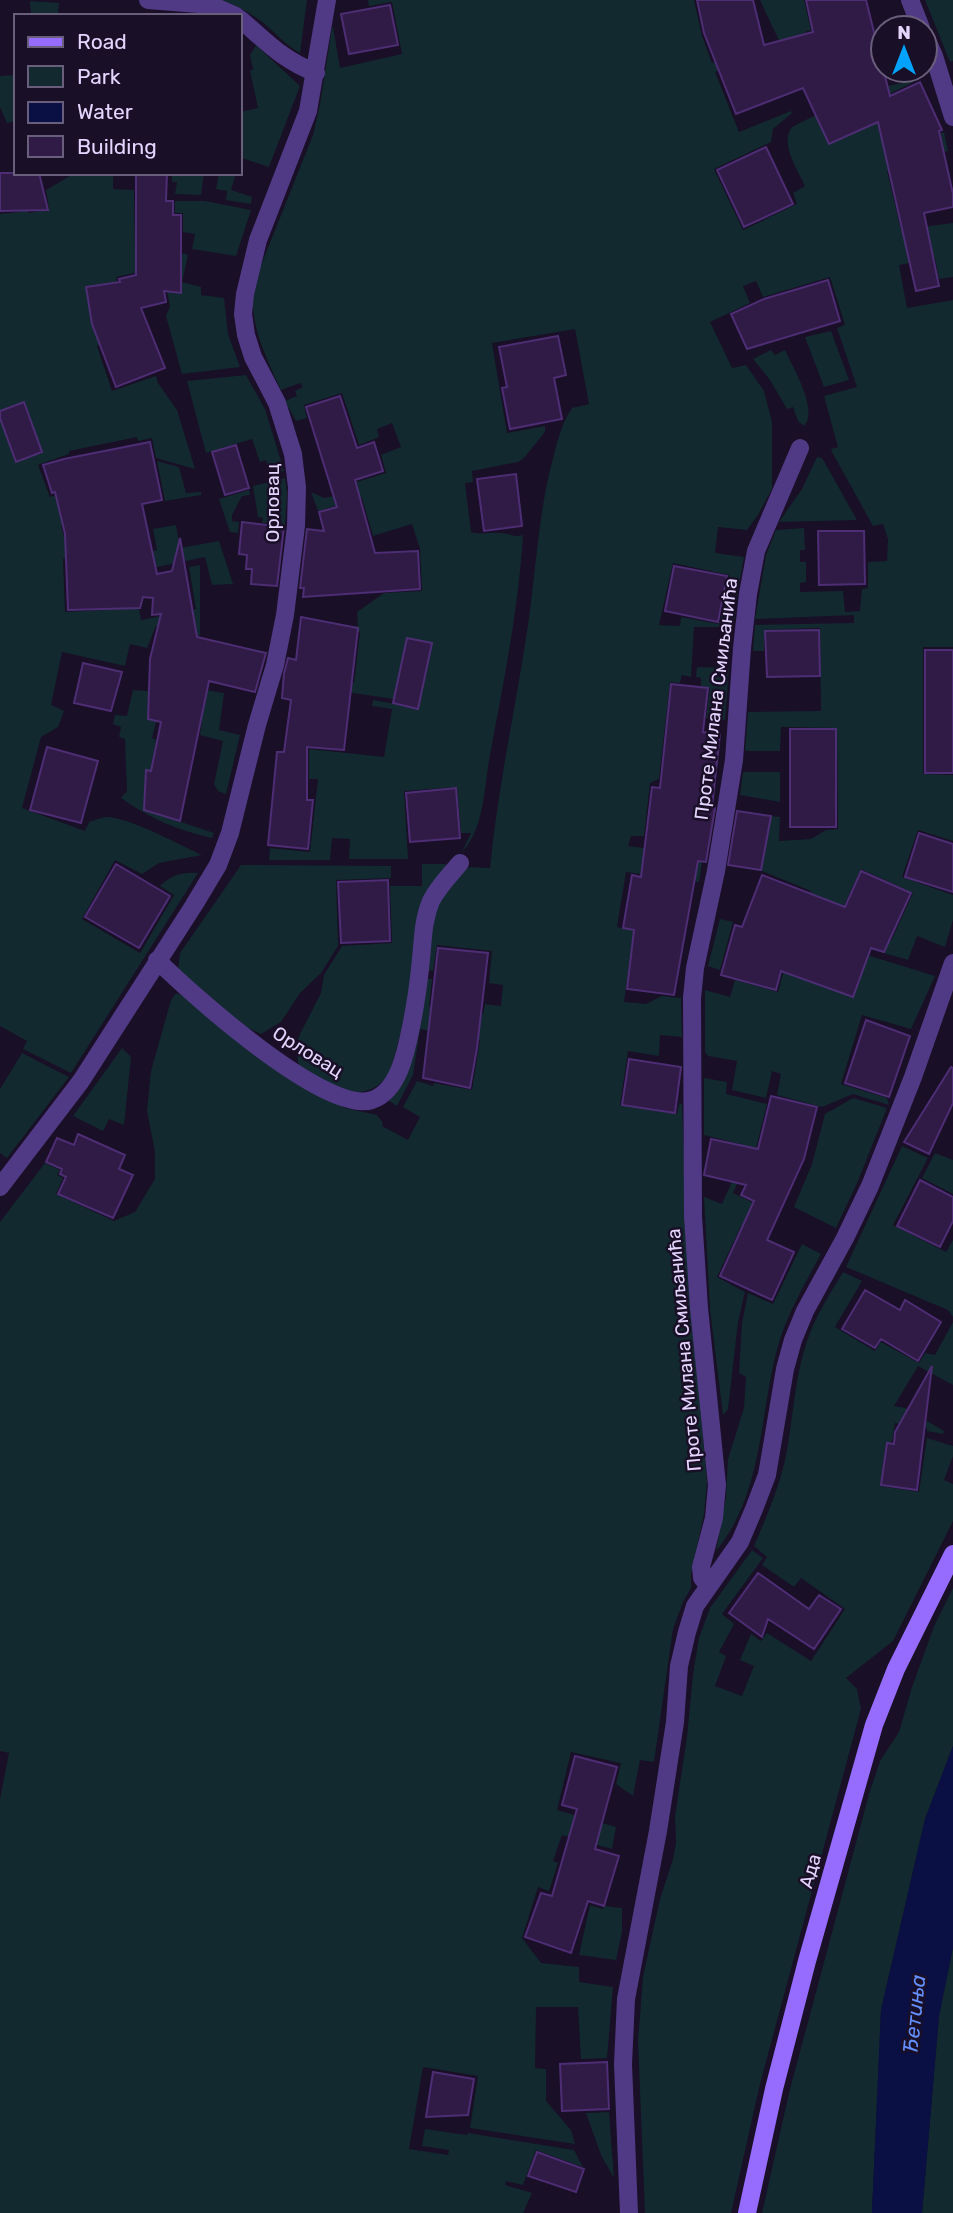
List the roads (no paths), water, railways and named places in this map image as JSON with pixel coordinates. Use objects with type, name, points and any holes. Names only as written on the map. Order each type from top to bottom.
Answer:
[{"type":"street","points":[[148,0],[211,5],[231,14]]},
{"type":"street","name":"Орловац","points":[[0,1187],[81,1081],[212,875],[226,843],[275,665],[285,615],[296,526],[297,487],[293,454],[276,403],[253,357],[246,335],[243,314],[245,294],[258,240],[308,111],[327,0]]},
{"type":"street","points":[[242,21],[293,63],[316,73]]},
{"type":"street","points":[[939,72],[953,117]]},
{"type":"street","name":"Проте Милана Смиљанића","points":[[708,1585],[702,1578],[701,1567],[714,1518],[717,1485],[699,1308],[693,1216],[692,998],[734,760],[744,634],[756,551],[800,448]]},
{"type":"street","name":"Орловац","points":[[157,960],[186,989],[297,1075],[329,1093],[353,1102],[371,1101],[385,1092],[404,1056],[412,1024],[425,919],[432,899],[460,863]]},
{"type":"street","points":[[629,2213],[622,2064],[626,1999],[675,1722],[679,1666],[695,1606],[740,1542],[754,1509],[767,1475],[785,1368],[793,1340],[805,1311],[870,1186],[913,1077],[953,963]]},
{"type":"street","name":"Ада","points":[[747,2213],[774,2088],[807,1961],[874,1725],[896,1669],[953,1554]]},
{"type":"water","name":"Ђетиња","points":[[953,1746],[953,1947],[939,2016],[922,2213],[872,2213],[881,2010],[925,1819]]}]
